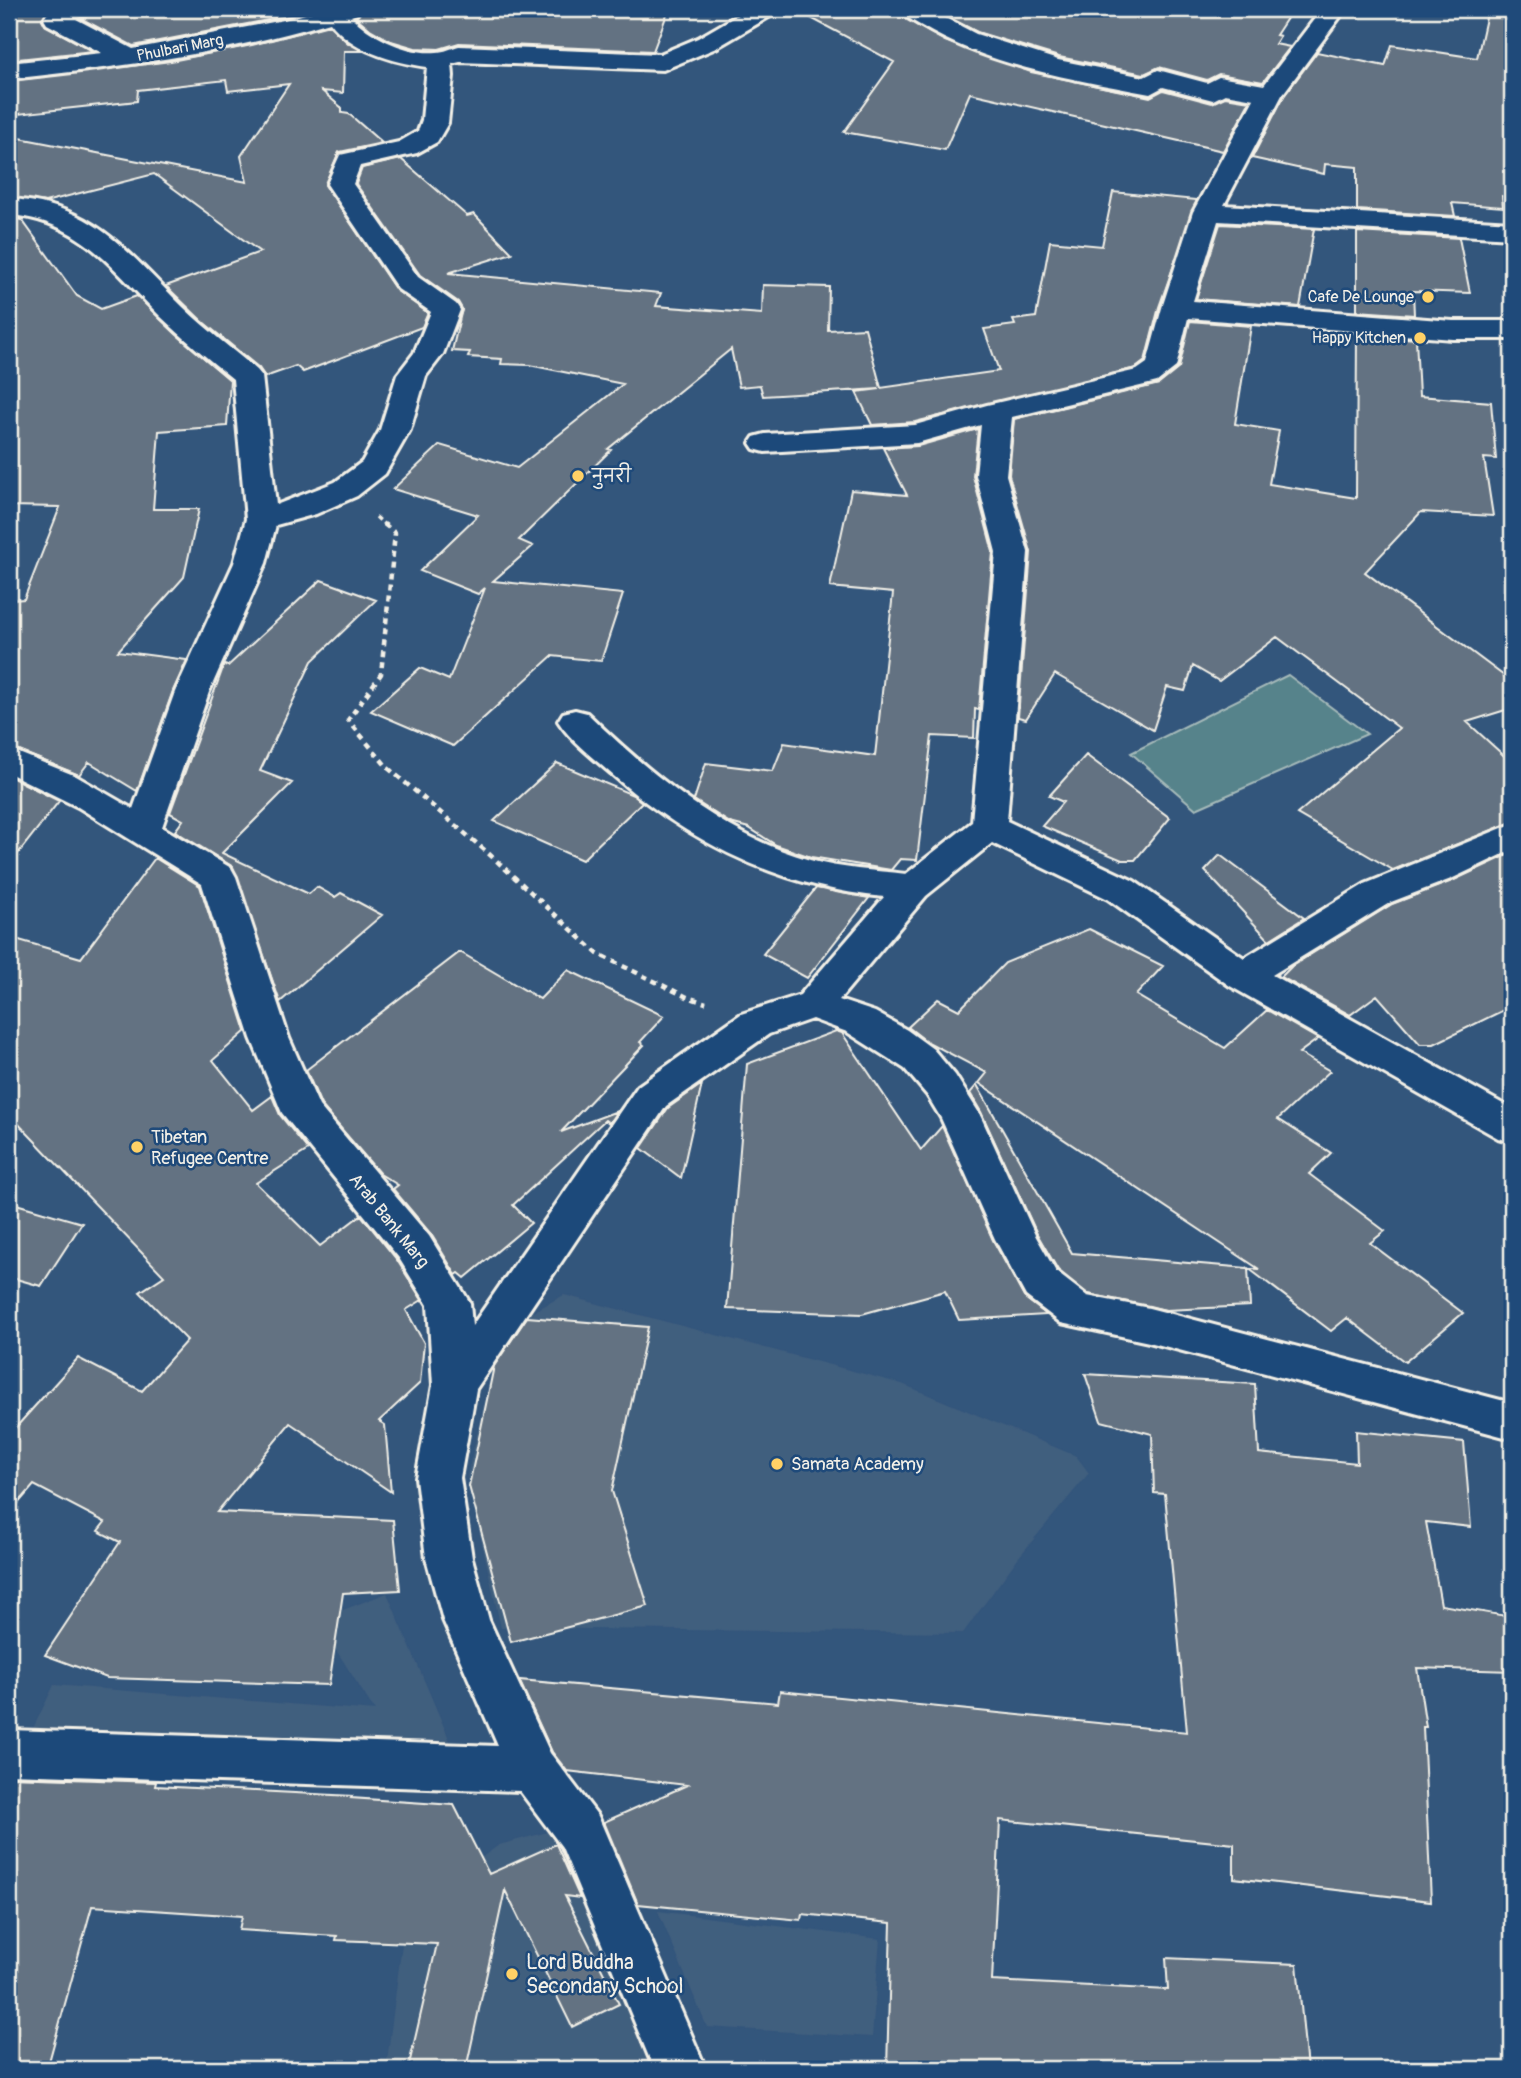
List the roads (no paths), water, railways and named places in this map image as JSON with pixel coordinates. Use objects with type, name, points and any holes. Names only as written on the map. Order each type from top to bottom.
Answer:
[{"type":"street","points":[[78,9],[56,19],[130,57]]},
{"type":"street","points":[[342,11],[341,21],[379,47],[415,59],[438,60],[459,54],[663,62],[707,43],[765,9]]},
{"type":"street","points":[[911,9],[938,27],[1005,54],[1079,72],[1150,86],[1158,78],[1213,92],[1219,86],[1270,94]]},
{"type":"street","points":[[765,443],[917,434],[998,411],[1147,376],[1161,368],[1176,308],[1207,212],[1270,94],[1334,9]]},
{"type":"street","name":"Phulbari Marg","points":[[9,71],[130,57],[288,26],[342,11]]},
{"type":"street","points":[[262,519],[305,508],[346,489],[374,467],[395,430],[412,374],[428,354],[446,310],[408,283],[340,184],[349,161],[416,145],[429,138],[436,122],[442,71],[438,60]]},
{"type":"street","points":[[9,207],[24,206],[71,221],[113,250],[137,279],[183,323],[247,376],[262,519],[250,563],[192,692],[143,831]]},
{"type":"street","points":[[1207,212],[1512,230]]},
{"type":"street","points":[[1176,308],[1453,330],[1512,330]]},
{"type":"street","points":[[455,1385],[652,1096],[755,1024],[813,1005],[913,887],[989,827],[1012,552],[991,475],[998,411]]},
{"type":"street","points":[[575,721],[610,757],[709,830],[771,860],[836,879],[913,887]]},
{"type":"street","name":"Arab Bank Marg","points":[[9,760],[85,794],[169,850],[218,877],[270,1038],[302,1113],[414,1247],[449,1303],[455,1385],[438,1478],[449,1558],[466,1620],[533,1769],[581,1832],[680,2069]]},
{"type":"street","points":[[989,827],[1121,890],[1243,976],[1512,1127]]},
{"type":"street","points":[[1243,976],[1378,893],[1438,870],[1512,836]]},
{"type":"street","points":[[813,1005],[861,1022],[919,1059],[941,1085],[959,1113],[1016,1239],[1041,1284],[1076,1311],[1149,1325],[1512,1421]]},
{"type":"street","points":[[9,1752],[533,1769]]},
{"type":"place","name":"Cafe De Lounge","points":[[1428,297]]},
{"type":"place","name":"Happy Kitchen","points":[[1420,338]]},
{"type":"place","name":"नुनरी","points":[[578,476]]},
{"type":"place","name":"Tibetan Refugee Centre","points":[[137,1147]]},
{"type":"place","name":"Samata Academy","points":[[777,1464]]},
{"type":"place","name":"Lord Buddha Secondary School","points":[[512,1974]]}]
